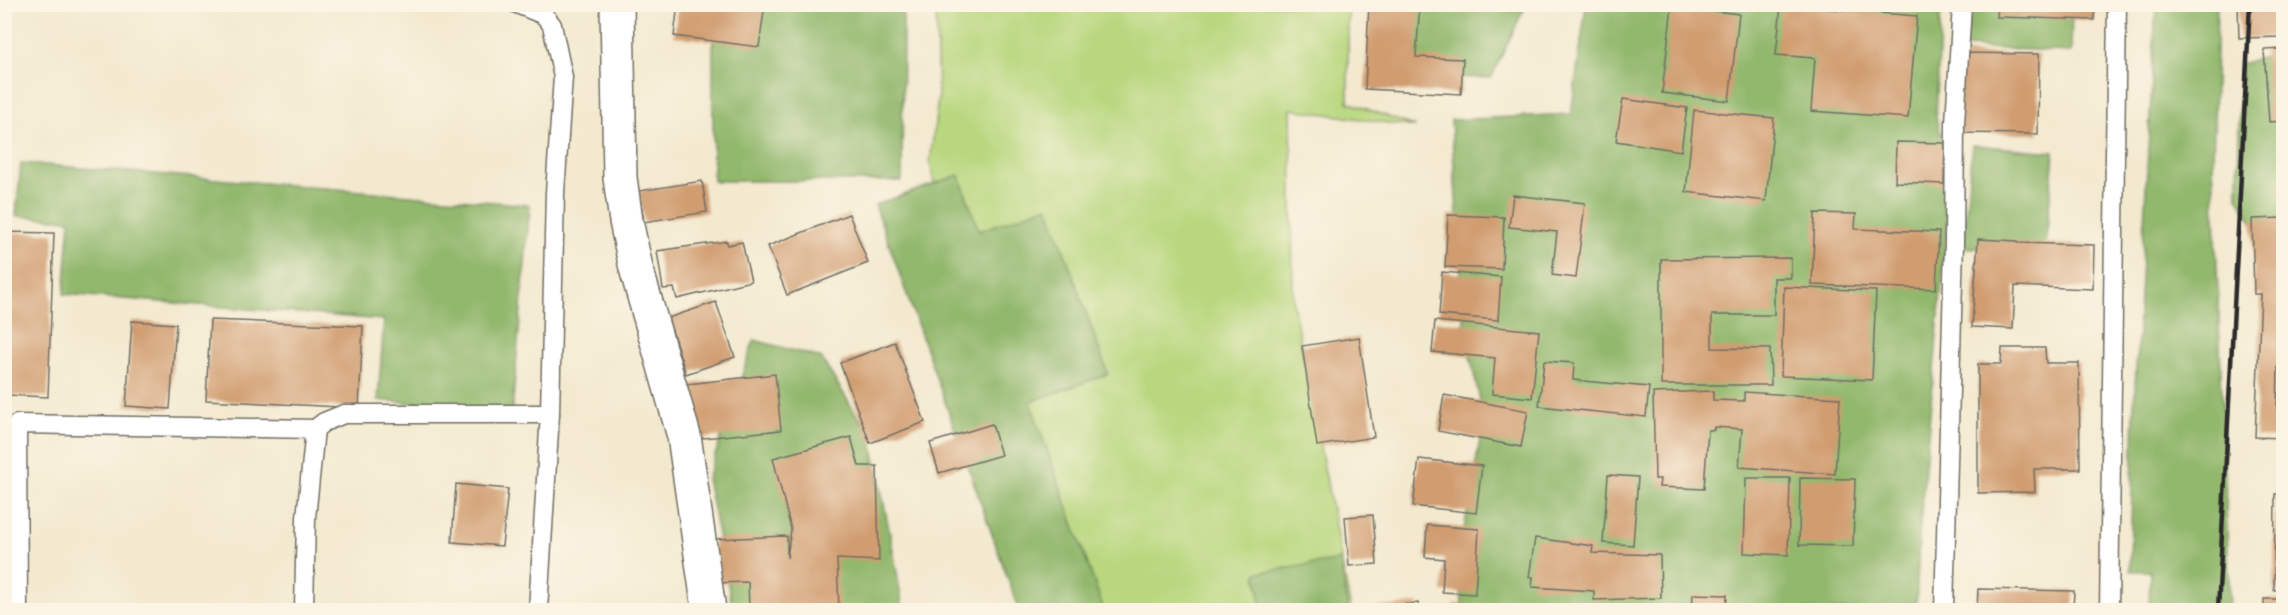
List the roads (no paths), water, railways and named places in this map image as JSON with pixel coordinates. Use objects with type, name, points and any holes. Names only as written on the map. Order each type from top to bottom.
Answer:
[{"type":"street","points":[[617,4],[620,178],[626,221],[636,268],[684,436],[709,610]]},
{"type":"lane","points":[[517,4],[544,15],[552,25],[563,77],[555,193],[550,414],[538,610]]},
{"type":"lane","points":[[1944,610],[1955,123],[1962,4]]},
{"type":"lane","points":[[2109,610],[2117,4]]},
{"type":"lane","points":[[18,610],[17,423],[315,429],[324,422],[344,414],[550,414]]},
{"type":"lane","points":[[304,610],[306,518],[315,429]]},
{"type":"railway","points":[[2218,610],[2250,4]]}]
